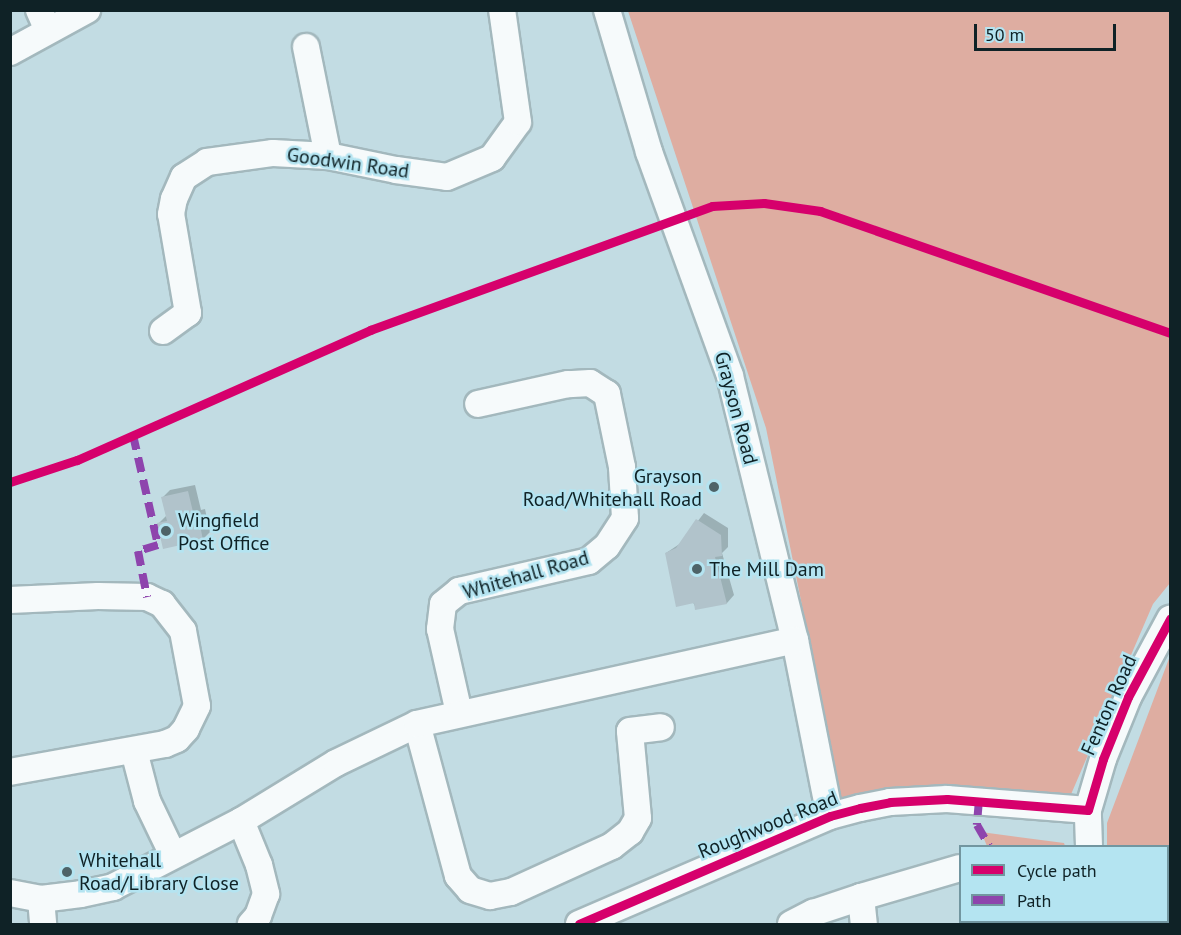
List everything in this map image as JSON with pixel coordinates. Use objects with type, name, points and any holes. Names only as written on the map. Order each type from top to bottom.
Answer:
[{"type":"street","points":[[10,52],[44,20],[87,10]]},
{"type":"street","name":"Goodwin Road","points":[[163,330],[188,313],[171,214],[174,199],[184,177],[207,162],[273,153],[328,156],[396,170],[447,177],[492,158],[518,122],[502,10]]},
{"type":"street","name":"Grayson Road","points":[[607,10],[649,152],[730,376],[795,640],[830,816]]},
{"type":"street","points":[[306,47],[328,156]]},
{"type":"street","name":"Whitehall Road","points":[[459,713],[440,629],[443,604],[459,591],[590,561],[607,546],[625,518],[622,467],[607,394],[590,383],[568,384],[478,404]]},
{"type":"street","points":[[10,600],[147,597],[162,604],[176,619],[187,642],[197,696],[194,716],[177,739],[165,744],[10,772]]},
{"type":"street","name":"Fenton Road","points":[[1089,845],[1088,810],[1103,759],[1128,698],[1170,619]]},
{"type":"street","points":[[10,893],[41,898],[81,894],[113,887],[241,821],[377,740],[417,724],[795,640]]},
{"type":"street","points":[[417,724],[458,876],[470,891],[490,896],[511,892],[612,846],[630,832],[638,818],[630,731],[661,727]]},
{"type":"street","points":[[134,751],[147,801],[173,855]]},
{"type":"street","name":"Roughwood Road","points":[[594,921],[830,816],[890,802],[946,799],[1088,810]]},
{"type":"street","points":[[241,821],[259,866],[267,894],[258,916],[251,924]]},
{"type":"street","points":[[791,924],[813,913],[861,897],[959,868]]},
{"type":"street","points":[[861,897],[864,924]]},
{"type":"street","points":[[41,898],[43,924]]},
{"type":"shaded area","points":[[628,11],[1170,11],[1170,583],[1153,604],[1069,799],[926,790],[841,798],[766,428]]},
{"type":"shaded area","points":[[1170,656],[1170,924],[1107,924],[1169,923],[1169,845],[1107,845],[1107,823]]},
{"type":"shaded area","points":[[981,832],[1064,843],[1065,845],[987,845]]},
{"type":"building","points":[[188,491],[194,516],[198,515],[203,540],[163,549],[157,523],[167,521],[161,497]]},
{"type":"building","points":[[696,519],[721,535],[722,556],[715,557],[727,604],[695,610],[694,603],[676,607],[665,553],[676,548]]},
{"type":"marked path","points":[[133,435],[158,545],[138,551],[147,597]]},
{"type":"marked path","points":[[979,800],[977,825],[988,845]]},
{"type":"cycle path","points":[[10,482],[77,460],[370,330],[712,206],[764,203],[820,211],[1170,333]]},
{"type":"cycle path","points":[[579,924],[830,816],[860,808],[890,802],[947,799],[1088,810],[1103,759],[1128,697],[1170,619]]},
{"type":"place","name":"Grayson Road/Whitehall Road","points":[[714,487]]},
{"type":"place","name":"Wingfield Post Office","points":[[166,531]]},
{"type":"place","name":"The Mill Dam","points":[[697,569]]},
{"type":"place","name":"Whitehall Road/Library Close","points":[[67,872]]}]
